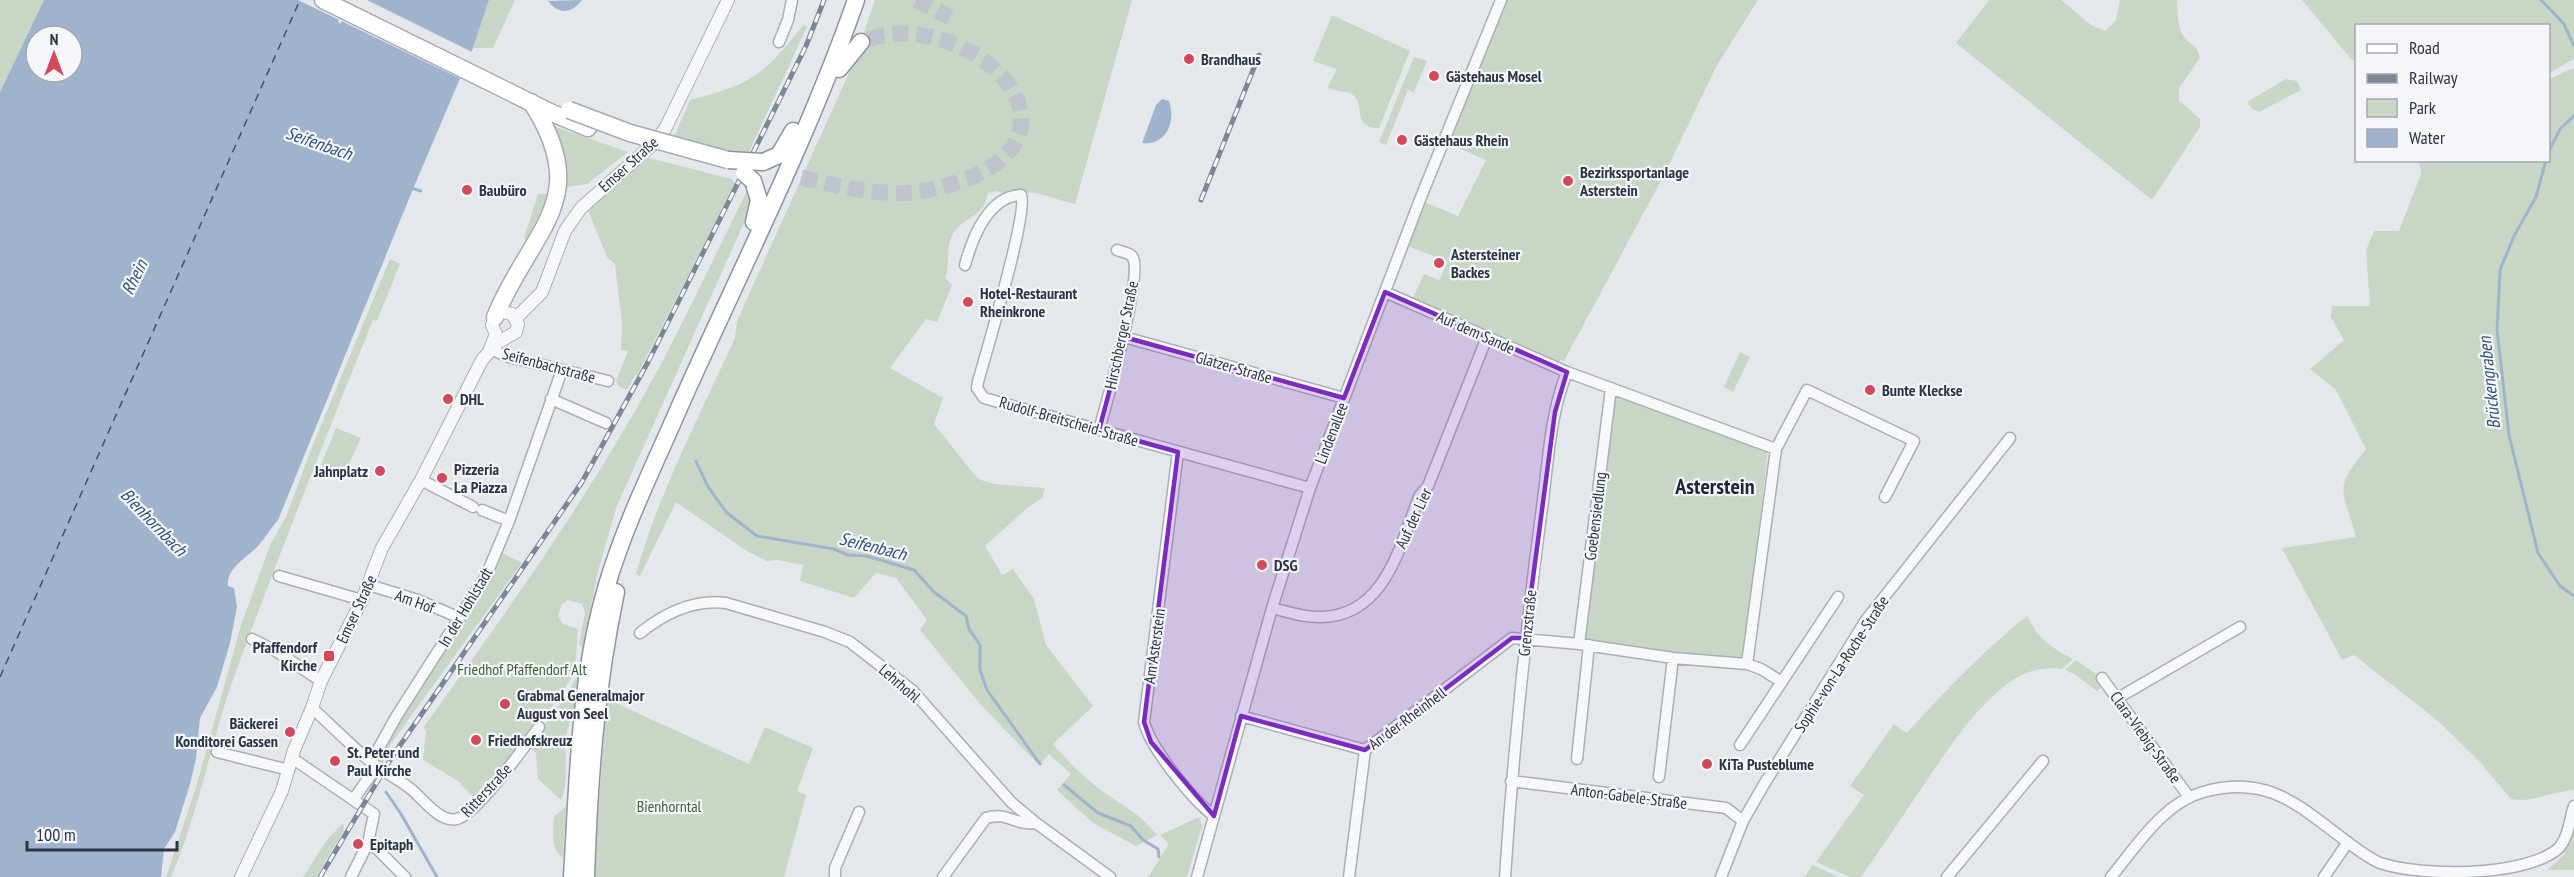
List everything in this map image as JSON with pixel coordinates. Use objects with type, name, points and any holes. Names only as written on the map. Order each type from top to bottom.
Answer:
[{"type":"main road","points":[[323,0],[502,83],[569,110],[630,133],[728,160],[755,172]]},
{"type":"main road","points":[[342,0],[502,83],[530,102],[588,128],[652,150],[777,175]]},
{"type":"main road","points":[[755,172],[778,155],[787,144],[827,52],[846,0]]},
{"type":"main road","points":[[597,624],[613,567],[645,485],[818,99],[856,0]]},
{"type":"main road","points":[[573,873],[589,797],[599,687],[610,621],[629,547],[657,478],[839,69],[865,0]]},
{"type":"main road","points":[[839,69],[861,42]]},
{"type":"main road","points":[[495,316],[504,295],[555,203],[559,185],[560,171],[553,142],[530,102]]},
{"type":"main road","points":[[573,873],[571,793],[604,577],[623,514],[671,400],[757,214],[759,195],[755,172]]},
{"type":"street","name":"Emser Straße","points":[[241,877],[282,791],[321,681],[369,585],[382,548],[421,480],[482,360],[500,336],[516,332],[518,324],[516,318],[530,307],[542,292],[565,231],[581,208],[652,145],[665,129],[729,0]]},
{"type":"street","points":[[779,42],[788,20],[792,0]]},
{"type":"street","name":"Lindenallee","points":[[1197,877],[1272,608],[1310,488],[1501,0]]},
{"type":"street","name":"Rudolf-Breitscheid-Straße","points":[[965,265],[973,238],[988,215],[1010,198],[1021,195],[1024,201],[978,388],[984,398],[1310,488]]},
{"type":"street","name":"Hirschberger Straße","points":[[1099,430],[1124,337],[1135,264],[1131,255],[1117,250]]},
{"type":"street","name":"Auf dem Sande","points":[[1385,292],[1567,372]]},
{"type":"street","points":[[495,316],[506,312],[516,318]]},
{"type":"street","name":"Emser Straße","points":[[495,316],[492,326],[500,336]]},
{"type":"street","name":"Glatzer Straße","points":[[1124,337],[1344,398]]},
{"type":"street","name":"Auf der Lier","points":[[1272,608],[1311,617],[1336,615],[1359,607],[1376,593],[1387,577],[1420,495],[1428,486],[1487,337]]},
{"type":"street","name":"Seifenbachstraße","points":[[490,349],[509,357],[608,381]]},
{"type":"street","name":"In der Hohlstadt","points":[[353,800],[372,772],[371,762],[396,717],[486,576],[509,521],[562,370]]},
{"type":"street","points":[[1567,372],[1776,449]]},
{"type":"street","name":"Grenzstraße","points":[[1505,877],[1511,781],[1525,638],[1556,412],[1561,386],[1567,372]]},
{"type":"street","name":"Goebensiedlung","points":[[1577,759],[1584,645],[1611,388]]},
{"type":"street","points":[[1747,664],[1776,449],[1807,390],[1914,441],[1885,497]]},
{"type":"street","points":[[551,399],[606,423]]},
{"type":"street","name":"Sophie-von-La-Roche-Straße","points":[[1721,877],[1743,821],[1866,620],[2010,438]]},
{"type":"street","name":"Am Asterstein","points":[[1178,452],[1144,722],[1151,742],[1200,806],[1214,816]]},
{"type":"street","points":[[421,480],[478,509],[509,521]]},
{"type":"street","points":[[279,576],[362,600]]},
{"type":"street","name":"Am Hof","points":[[369,585],[418,600],[460,618]]},
{"type":"street","points":[[1740,746],[1838,597]]},
{"type":"street","name":"Lehrhohl","points":[[640,633],[659,618],[694,604],[710,601],[726,603],[850,642],[913,691],[992,782],[1036,823],[1110,877]]},
{"type":"street","points":[[2118,698],[2240,627]]},
{"type":"street","name":"An der Rheinhell","points":[[1241,716],[1365,750],[1512,638],[1525,638]]},
{"type":"street","points":[[1525,638],[1673,658],[1747,664],[1761,669],[1782,682]]},
{"type":"street","points":[[252,639],[276,651],[321,681]]},
{"type":"street","name":"Anton-Gabele-Straße","points":[[1659,777],[1673,658]]},
{"type":"street","name":"Clara-Viebig-Straße","points":[[2102,678],[2189,797]]},
{"type":"street","name":"Ritterstraße","points":[[312,708],[371,762],[411,789],[434,810],[451,820],[468,813],[539,728]]},
{"type":"street","points":[[1349,877],[1365,750]]},
{"type":"street","points":[[217,752],[290,764],[374,814],[368,843],[351,877]]},
{"type":"street","points":[[1947,877],[2043,761]]},
{"type":"street","name":"Anton-Gabele-Straße","points":[[1511,781],[1726,808],[1743,821]]},
{"type":"street","points":[[2111,877],[2158,821],[2171,809],[2189,797],[2216,789],[2240,787],[2271,791],[2282,795],[2379,863],[2417,874],[2495,876],[2527,869],[2555,852],[2566,835],[2574,806]]},
{"type":"street","points":[[835,877],[835,868],[859,812]]},
{"type":"street","points":[[943,877],[986,818],[995,815],[1006,816],[1023,825],[1036,823]]},
{"type":"street","points":[[2324,877],[2348,842]]},
{"type":"street","points":[[368,843],[405,877]]},
{"type":"highlighted area","points":[[1385,292],[1567,372],[1555,412],[1525,638],[1512,638],[1365,750],[1241,716],[1214,816],[1151,742],[1144,722],[1178,452],[1099,430],[1124,337],[1344,398]]},
{"type":"green space","points":[[0,0],[44,0],[33,24],[24,24],[24,42],[0,92]]},
{"type":"green space","points":[[489,0],[515,0],[493,48],[473,48]]},
{"type":"green space","points":[[875,0],[1132,0],[1075,204],[1031,193],[1022,192],[1005,196],[998,191],[988,193],[984,206],[958,227],[950,241],[945,278],[952,285],[937,322],[926,319],[890,368],[943,398],[934,424],[978,479],[994,484],[1045,488],[1042,498],[1027,508],[985,546],[1002,575],[1013,569],[1034,599],[1046,645],[1093,706],[1053,744],[1084,776],[1139,817],[1157,835],[1136,846],[1093,823],[1057,790],[1071,774],[1049,754],[1039,765],[981,705],[920,630],[927,620],[896,578],[876,573],[854,598],[800,581],[803,565],[778,560],[767,561],[745,550],[676,502],[640,576],[636,574],[645,543],[668,484],[735,338],[737,321],[853,64]]},
{"type":"green space","name":"Bezirkssportanlage Asterstein","points":[[1506,0],[1758,0],[1717,65],[1664,175],[1564,361],[1560,360],[1559,363],[1412,300],[1424,274],[1439,280],[1448,261],[1407,246],[1424,202],[1458,216],[1486,160],[1449,144]]},
{"type":"green space","points":[[1989,0],[2061,0],[2091,25],[2105,31],[2116,20],[2120,0],[2177,0],[2181,31],[2195,47],[2200,58],[2179,88],[2179,100],[2200,119],[2200,127],[2152,200],[1956,43]]},
{"type":"green space","points":[[2302,0],[2574,0],[2574,59],[2550,72],[2550,24],[2355,24],[2355,61]]},
{"type":"green space","points":[[1332,15],[1410,51],[1379,128],[1365,124],[1358,102],[1351,94],[1327,88],[1337,69],[1313,61]]},
{"type":"green space","points":[[804,24],[807,27],[747,156],[673,139],[690,100],[729,89],[756,75],[778,55]]},
{"type":"green space","points":[[1414,57],[1427,61],[1414,92],[1408,90],[1386,145],[1379,142]]},
{"type":"green space","points":[[2574,68],[2574,790],[2519,800],[2511,799],[2480,762],[2438,721],[2354,655],[2342,660],[2282,548],[2356,537],[2343,490],[2349,473],[2366,449],[2336,390],[2310,369],[2344,340],[2331,317],[2332,306],[2370,306],[2366,250],[2374,231],[2399,231],[2421,174],[2419,162],[2550,162],[2550,79]]},
{"type":"green space","points":[[2286,79],[2297,81],[2301,90],[2259,112],[2252,109],[2247,102]]},
{"type":"green space","points":[[553,126],[628,152],[587,184],[567,187],[565,160]]},
{"type":"green space","points":[[649,158],[732,179],[735,184],[637,375],[627,390],[618,386],[616,381],[628,351],[621,350],[622,322],[615,264],[607,257],[589,213],[595,199]]},
{"type":"green space","name":"Friedhof Pfaffendorf Alt","points":[[748,189],[751,201],[747,216],[616,508],[597,575],[583,649],[579,644],[585,613],[582,604],[568,600],[562,604],[558,616],[563,624],[578,629],[575,671],[561,695],[476,800],[458,781],[423,760],[426,730],[423,728],[536,569],[614,446],[668,351]]},
{"type":"green space","points":[[538,194],[547,194],[546,202],[526,241],[524,238]]},
{"type":"green space","points":[[390,259],[400,264],[377,321],[373,320],[268,587],[234,677],[181,853],[171,877],[166,877],[197,784],[241,625],[271,543],[286,517],[312,447]]},
{"type":"green space","points":[[1740,352],[1750,357],[1733,392],[1724,387]]},
{"type":"green space","points":[[1612,392],[1768,450],[1743,662],[1584,641]]},
{"type":"green space","points":[[336,428],[361,438],[343,477],[321,465]]},
{"type":"green space","points":[[501,552],[522,563],[390,745],[383,762],[377,759],[486,585]]},
{"type":"green space","points":[[2027,616],[2046,642],[2073,659],[2062,669],[2040,669],[2020,676],[2007,684],[1983,706],[1953,743],[1861,877],[1850,877],[1816,862],[1864,795],[1850,786],[1894,724],[1907,733],[1965,672]]},
{"type":"green space","points":[[2076,660],[2099,676],[2096,678],[2102,687],[2097,691],[2076,675],[2065,670]]},
{"type":"green space","points":[[579,673],[574,714],[567,734],[565,782],[561,800],[538,779],[536,753],[528,746],[565,698]]},
{"type":"green space","name":"Bienhorntal","points":[[607,699],[749,764],[765,727],[813,748],[797,791],[806,795],[784,877],[593,877]]},
{"type":"green space","points":[[566,806],[563,858],[554,844],[553,828],[554,817]]},
{"type":"green space","points":[[1199,817],[1202,826],[1187,877],[1148,877],[1169,844],[1160,835]]},
{"type":"green space","points":[[342,824],[344,825],[343,832],[316,877],[303,877],[327,840]]},
{"type":"green space","points":[[2574,825],[2574,870],[2547,870],[2565,854],[2565,844]]},
{"type":"green space","points":[[1813,865],[1838,877],[1804,877]]},
{"type":"water","name":"Rhein","points":[[44,0],[347,0],[338,21],[340,24],[354,0],[489,0],[473,48],[278,520],[258,546],[230,574],[228,586],[234,588],[237,607],[230,643],[217,687],[200,718],[196,759],[190,784],[175,832],[164,849],[161,877],[0,877],[0,92],[24,42],[24,84],[84,84],[84,24],[33,24]]},
{"type":"water","points":[[582,0],[574,8],[565,11],[556,9],[548,1]]},
{"type":"water","points":[[1162,99],[1169,101],[1171,109],[1168,131],[1158,141],[1142,143],[1156,105]]},
{"type":"pier","points":[[298,0],[367,0],[474,53],[463,80]]},
{"type":"waterway","points":[[2541,0],[2564,24],[2574,46]]},
{"type":"waterway","name":"Brückengraben","points":[[2550,149],[2560,129],[2574,116]]},
{"type":"waterway","name":"Brückengraben","points":[[2545,162],[2536,197],[2514,236],[2500,270],[2497,330],[2509,435],[2538,553],[2560,586],[2574,596]]},
{"type":"waterway","name":"Seifenbach","points":[[411,188],[421,191]]},
{"type":"waterway","name":"Seifenbach","points":[[696,461],[707,485],[726,512],[757,536],[834,549],[848,555],[867,556],[914,570],[934,592],[966,616],[969,629],[980,645],[980,670],[987,690],[1040,764]]},
{"type":"waterway","name":"Seifenbach","points":[[1064,785],[1098,813],[1131,826],[1143,840],[1158,849],[1159,857]]},
{"type":"waterway","name":"Bienhornbach","points":[[386,792],[437,877]]},
{"type":"ferry route","points":[[0,677],[300,0]]},
{"type":"tunnel","points":[[916,0],[950,17]]},
{"type":"tunnel","points":[[778,172],[868,191],[899,193],[923,191],[961,181],[1002,159],[1020,132],[1019,104],[1002,77],[974,54],[939,39],[900,34],[861,42]]},
{"type":"railway","points":[[320,877],[392,757],[582,482],[648,362],[732,195],[806,46],[824,0]]},
{"type":"railway","points":[[1201,200],[1259,55]]},
{"type":"place","name":"Brandhaus","points":[[1189,59]]},
{"type":"place","name":"Gästehaus Mosel","points":[[1434,76]]},
{"type":"place","name":"Gästehaus Rhein","points":[[1402,140]]},
{"type":"place","name":"Bezirkssportanlage Asterstein","points":[[1568,181]]},
{"type":"place","name":"Baubüro","points":[[467,190]]},
{"type":"place","name":"Astersteiner Backes","points":[[1439,263]]},
{"type":"place","name":"Hotel-Restaurant Rheinkrone","points":[[968,302]]},
{"type":"place","name":"Bunte Kleckse","points":[[1870,390]]},
{"type":"place","name":"DHL","points":[[448,399]]},
{"type":"place","name":"Jahnplatz","points":[[380,471]]},
{"type":"place","name":"Pizzeria La Piazza","points":[[442,478]]},
{"type":"place","name":"DSG","points":[[1262,565]]},
{"type":"place","name":"Pfaffendorf Kirche","points":[[329,656]]},
{"type":"place","name":"Grabmal Generalmajor August von Seel","points":[[505,704]]},
{"type":"place","name":"Bäckerei Konditorei Gassen","points":[[290,732]]},
{"type":"place","name":"Friedhofskreuz","points":[[476,740]]},
{"type":"place","name":"St. Peter und Paul Kirche","points":[[335,761]]},
{"type":"place","name":"KiTa Pusteblume","points":[[1707,764]]},
{"type":"place","name":"Epitaph","points":[[358,844]]},
{"type":"district","name":"Asterstein","points":[[1715,486]]}]
